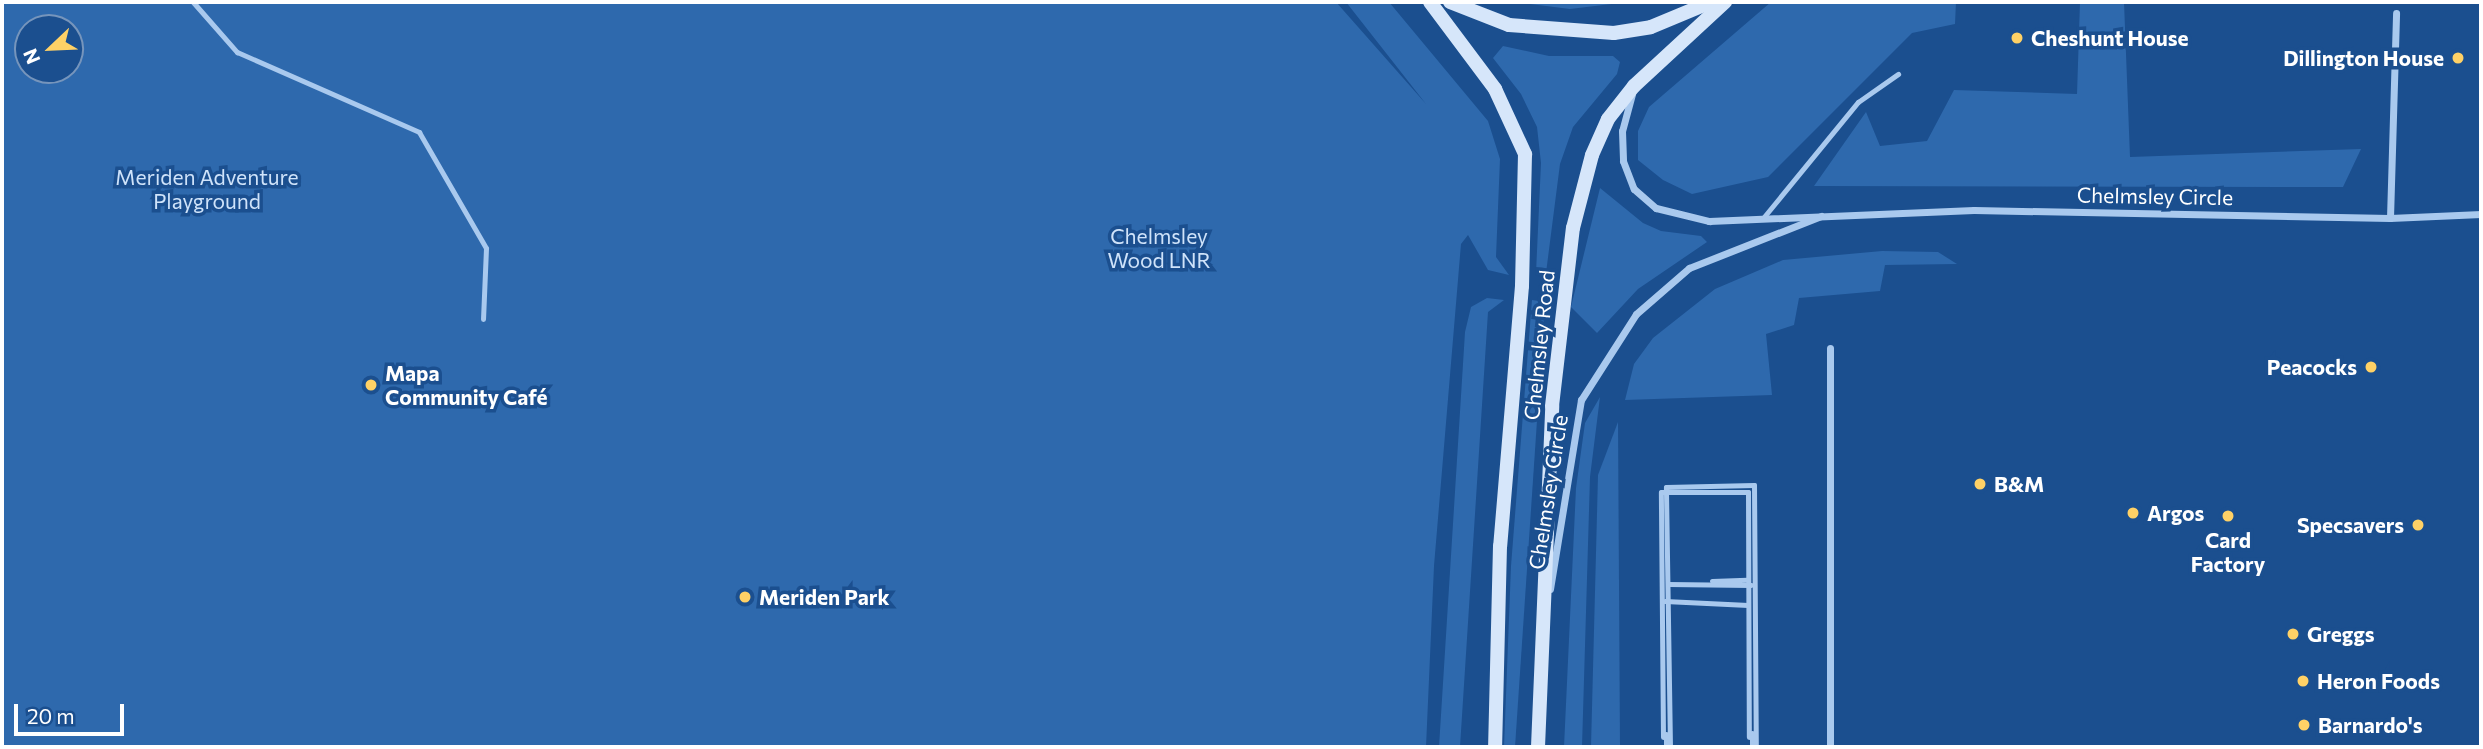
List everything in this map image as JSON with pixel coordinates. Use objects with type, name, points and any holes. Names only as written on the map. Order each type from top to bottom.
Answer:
[{"type":"street","name":"Chelmsley Road","points":[[1430,2],[1495,89],[1525,154],[1522,286],[1500,546],[1495,747]]},
{"type":"street","points":[[1450,2],[1510,24],[1614,33],[1650,27],[1711,2]]},
{"type":"street","name":"Chelmsley Road","points":[[1538,747],[1539,658],[1552,406],[1573,228],[1592,155],[1608,119],[1634,86],[1726,2]]},
{"type":"street","points":[[2390,218],[2396,13]]},
{"type":"street","name":"Chelmsley Circle","points":[[1634,86],[1622,131],[1623,161],[1634,189],[1656,208],[1709,221],[1829,213],[1974,210],[2390,218],[2481,214]]},
{"type":"street","name":"Chelmsley Circle","points":[[1539,658],[1581,400],[1636,314],[1689,268],[1829,213]]},
{"type":"street","points":[[1830,348],[1830,747]]},
{"type":"lane","points":[[194,2],[237,52],[419,132],[486,248],[483,319]]},
{"type":"lane","points":[[1763,218],[1858,102],[1898,74]]},
{"type":"lane","points":[[1666,583],[1666,487],[1754,485],[1752,747]]},
{"type":"lane","points":[[1666,747],[1667,603],[1663,490],[1751,488],[1749,582]]},
{"type":"lane","points":[[1666,747],[1661,492],[1748,492],[1752,747]]},
{"type":"lane","points":[[1666,583],[1749,582]]},
{"type":"lane","points":[[1667,603],[1749,606]]},
{"type":"green space","name":"Meriden Park","points":[[2,2],[1336,2],[1426,104],[1346,2],[1389,2],[1488,121],[1500,159],[1496,257],[1509,275],[1488,270],[1468,235],[1461,244],[1434,566],[1426,747],[2,747]]},
{"type":"green space","points":[[1513,2],[1628,2],[1570,9]]},
{"type":"green space","points":[[1771,2],[1956,2],[1955,24],[1912,33],[1768,177],[1692,194],[1663,180],[1638,160],[1638,131],[1649,107]]},
{"type":"green space","points":[[2080,2],[2124,2],[2130,157],[2361,149],[2343,187],[1814,186],[1866,112],[1880,146],[1927,141],[1954,90],[2077,94]]},
{"type":"green space","points":[[1503,46],[1549,56],[1613,56],[1620,62],[1617,74],[1573,127],[1560,164],[1546,273],[1536,273],[1541,163],[1537,127],[1521,94],[1493,58]]},
{"type":"green space","points":[[1600,188],[1643,223],[1661,231],[1701,236],[1707,242],[1638,289],[1597,333],[1571,307]]},
{"type":"green space","points":[[1882,251],[1938,252],[1957,264],[1885,265],[1880,291],[1799,298],[1794,325],[1766,334],[1772,395],[1625,400],[1634,364],[1653,338],[1715,289],[1783,260]]},
{"type":"green space","points":[[1487,298],[1504,300],[1488,312],[1460,747],[1439,747],[1465,332],[1471,307]]},
{"type":"green space","points":[[1532,300],[1545,302],[1515,747],[1504,747],[1511,566]]},
{"type":"green space","points":[[1600,397],[1590,477],[1582,747],[1564,747],[1576,488],[1585,423]]},
{"type":"green space","points":[[1618,422],[1620,747],[1591,747],[1598,475]]},
{"type":"place","name":"Cheshunt House","points":[[2017,38]]},
{"type":"place","name":"Dillington House","points":[[2458,58]]},
{"type":"place","name":"Peacocks","points":[[2371,367]]},
{"type":"place","name":"Mapa Community Café","points":[[371,385]]},
{"type":"place","name":"B&M","points":[[1980,484]]},
{"type":"place","name":"Argos","points":[[2133,513]]},
{"type":"place","name":"Card Factory","points":[[2228,516]]},
{"type":"place","name":"Specsavers","points":[[2418,525]]},
{"type":"place","name":"Meriden Park","points":[[745,597]]},
{"type":"place","name":"Greggs","points":[[2293,634]]},
{"type":"place","name":"Heron Foods","points":[[2303,681]]},
{"type":"place","name":"Barnardo's","points":[[2304,725]]},
{"type":"park label","name":"Meriden Adventure Playground","points":[[207,189]]},
{"type":"park label","name":"Chelmsley Wood LNR","points":[[1159,248]]}]
